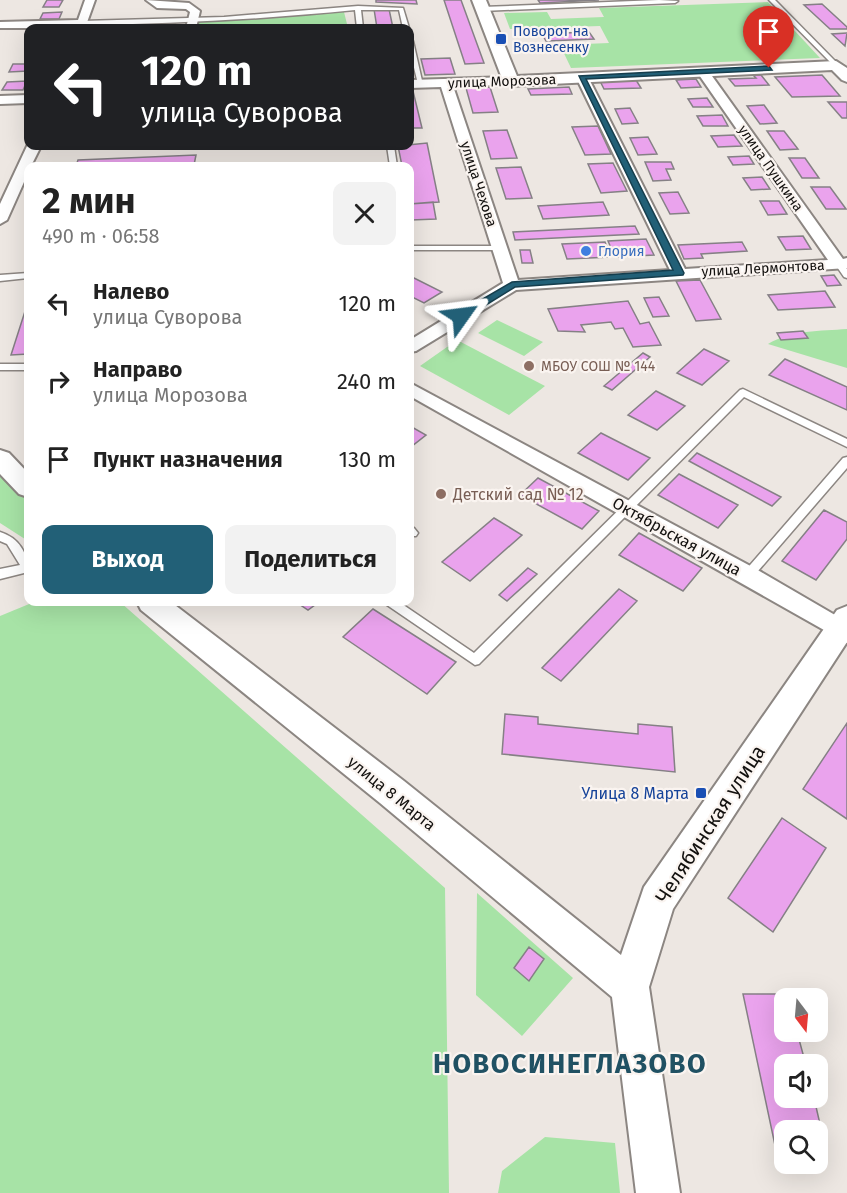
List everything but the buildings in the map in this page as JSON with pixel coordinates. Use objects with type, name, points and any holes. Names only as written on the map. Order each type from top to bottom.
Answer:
[{"type":"street","points":[[82,24],[90,0]]},
{"type":"street","points":[[152,0],[157,5],[189,6],[195,11],[192,24]]},
{"type":"street","points":[[480,4],[511,81]]},
{"type":"street","points":[[0,25],[24,25]]},
{"type":"street","points":[[841,65],[847,77]]},
{"type":"street","name":"улица Морозова","points":[[415,84],[841,65]]},
{"type":"street","name":"улица Пушкина","points":[[703,72],[845,267]]},
{"type":"street","points":[[582,77],[680,273]]},
{"type":"street","name":"улица Чехова","points":[[446,83],[512,285]]},
{"type":"street","points":[[0,100],[24,99]]},
{"type":"street","points":[[0,220],[24,168]]},
{"type":"street","name":"улица Лермонтова","points":[[414,345],[512,285],[680,273],[845,267]]},
{"type":"street","name":"Октябрьская улица","points":[[414,391],[844,627]]},
{"type":"street","points":[[0,459],[24,484]]},
{"type":"street","name":"улица 8 Марта","points":[[156,606],[392,792],[630,987]]},
{"type":"street","name":"Челябинская улица","points":[[658,1193],[630,987],[657,900],[844,627]]},
{"type":"lane","points":[[772,0],[841,65]]},
{"type":"lane","points":[[480,4],[675,1]]},
{"type":"lane","points":[[192,24],[375,6],[401,9],[405,24]]},
{"type":"lane","points":[[358,8],[360,24]]},
{"type":"lane","points":[[414,248],[500,248]]},
{"type":"lane","points":[[0,278],[24,276]]},
{"type":"lane","points":[[0,368],[24,367]]},
{"type":"lane","points":[[397,606],[475,660],[625,507],[743,392],[847,443]]},
{"type":"lane","points":[[748,575],[847,461]]},
{"type":"lane","points":[[0,536],[11,542],[24,562]]},
{"type":"lane","points":[[0,573],[24,569]]},
{"type":"green space","points":[[768,2],[820,58],[571,68],[560,45],[609,43],[600,26],[510,29],[504,13],[547,12],[551,19],[604,17],[599,8]]},
{"type":"green space","points":[[344,12],[347,24],[198,24],[198,22]]},
{"type":"green space","points":[[497,320],[543,342],[524,356],[478,333]]},
{"type":"green space","points":[[847,329],[847,368],[768,344],[796,334]]},
{"type":"green space","points":[[457,340],[545,386],[509,415],[420,366]]},
{"type":"green space","points":[[0,458],[24,483],[24,538],[0,523]]},
{"type":"green space","points":[[24,606],[125,606],[445,888],[449,1193],[0,1193],[0,616]]},
{"type":"green space","points":[[477,893],[573,978],[522,1036],[476,995]]},
{"type":"green space","points":[[545,1137],[615,1143],[620,1193],[498,1193],[502,1171]]},
{"type":"place","name":"Поворот на Вознесенку","points":[[501,39]]},
{"type":"place","name":"Глория","points":[[586,251]]},
{"type":"place","name":"МБОУ СОШ № 144","points":[[529,366]]},
{"type":"place","name":"Детский сад № 12","points":[[441,494]]},
{"type":"place","name":"Улица 8 Марта","points":[[701,793]]},
{"type":"district","name":"НОВОСИНЕГЛАЗОВО","points":[[570,1064]]},
{"type":"route","points":[[461,316],[512,285],[680,273],[582,77],[769,68]]}]
